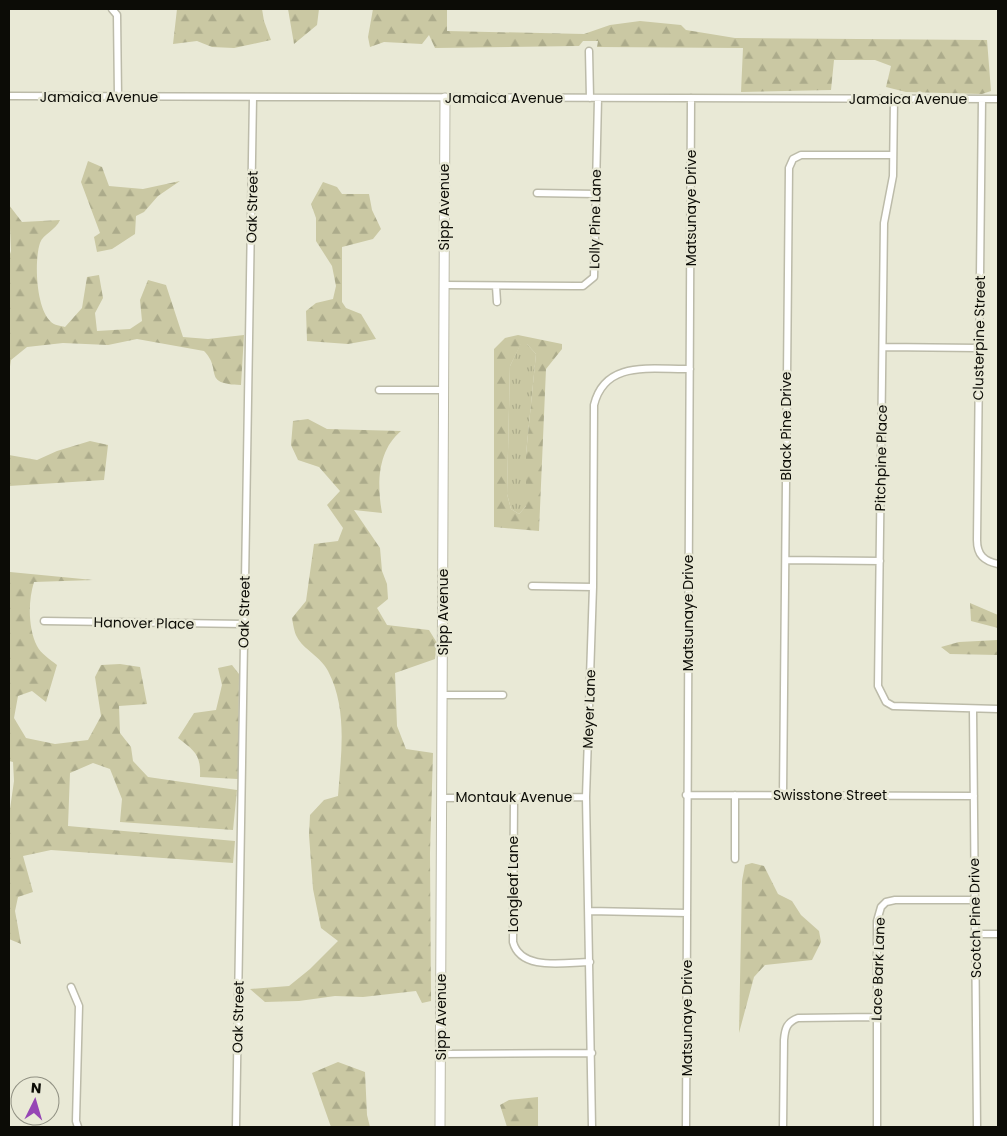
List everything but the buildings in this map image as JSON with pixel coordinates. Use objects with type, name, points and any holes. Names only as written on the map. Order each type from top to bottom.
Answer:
[{"type":"street","points":[[112,9],[117,15],[118,97]]},
{"type":"street","points":[[589,51],[590,98]]},
{"type":"street","name":"Jamaica Avenue","points":[[9,96],[998,99]]},
{"type":"street","name":"Oak Street","points":[[236,1127],[254,97]]},
{"type":"street","name":"Sipp Avenue","points":[[440,1127],[445,98]]},
{"type":"street","name":"Lolly Pine Lane","points":[[444,286],[583,286],[590,281],[595,270],[598,98]]},
{"type":"street","name":"Matsunaye Drive","points":[[686,1127],[686,795],[691,98]]},
{"type":"street","name":"Pitchpine Place","points":[[894,99],[893,176],[884,223],[878,686],[886,702],[902,708],[998,709]]},
{"type":"street","name":"Clusterpine Street","points":[[982,99],[977,549],[982,558],[998,564]]},
{"type":"street","name":"Black Pine Drive","points":[[783,795],[789,168],[793,159],[810,153],[892,155]]},
{"type":"street","points":[[537,193],[596,194]]},
{"type":"street","points":[[496,286],[496,302]]},
{"type":"street","points":[[883,347],[979,348]]},
{"type":"street","name":"Meyer Lane","points":[[592,1127],[586,797],[593,587],[594,406],[597,394],[604,383],[628,370],[690,369]]},
{"type":"street","points":[[378,390],[444,390]]},
{"type":"street","points":[[786,560],[880,561]]},
{"type":"street","points":[[532,586],[593,587]]},
{"type":"street","name":"Hanover Place","points":[[44,621],[244,624]]},
{"type":"street","points":[[442,695],[503,695]]},
{"type":"street","name":"Scotch Pine Drive","points":[[973,709],[977,1127]]},
{"type":"street","name":"Swisstone Street","points":[[686,795],[974,796]]},
{"type":"street","points":[[735,795],[735,859]]},
{"type":"street","name":"Montauk Avenue","points":[[442,798],[586,797]]},
{"type":"street","name":"Longleaf Lane","points":[[514,798],[512,942],[515,952],[526,960],[538,962],[590,962]]},
{"type":"street","name":"Lace Bark Lane","points":[[877,1127],[877,921],[881,907],[886,902],[895,900],[975,900]]},
{"type":"street","points":[[589,911],[687,913]]},
{"type":"street","points":[[975,934],[998,934]]},
{"type":"street","points":[[71,987],[79,1006],[76,1121],[78,1127]]},
{"type":"street","points":[[783,1127],[784,1040],[786,1026],[791,1020],[798,1018],[876,1018]]},
{"type":"street","points":[[440,1054],[592,1053]]},
{"type":"green space","points":[[177,9],[262,9],[271,40],[234,48],[212,47],[197,41],[173,44]]},
{"type":"green space","points":[[288,9],[319,9],[317,25],[294,44]]},
{"type":"green space","points":[[373,9],[447,9],[447,31],[584,34],[610,25],[640,21],[681,25],[686,30],[735,38],[987,40],[991,91],[982,94],[906,92],[886,87],[891,66],[875,60],[834,60],[831,90],[741,92],[743,48],[597,47],[598,41],[583,41],[579,46],[435,48],[429,35],[422,44],[384,42],[370,47],[368,37]]},
{"type":"green space","points":[[88,161],[102,167],[109,186],[143,189],[180,181],[158,196],[144,212],[136,216],[135,234],[112,249],[97,252],[94,237],[100,233],[81,182]]},
{"type":"green space","points":[[323,182],[337,187],[342,194],[369,194],[372,210],[381,229],[373,239],[342,247],[342,302],[346,308],[361,314],[376,339],[348,344],[307,341],[306,311],[316,303],[333,299],[336,286],[332,266],[316,241],[316,218],[311,204]]},
{"type":"green space","points":[[9,205],[22,222],[60,220],[56,227],[40,243],[37,261],[39,296],[46,316],[52,323],[65,327],[82,308],[87,277],[99,275],[103,298],[95,313],[97,331],[130,329],[142,321],[140,300],[148,280],[166,285],[183,337],[208,339],[244,335],[241,385],[221,382],[217,379],[212,364],[204,351],[137,339],[108,345],[63,343],[27,347],[11,360],[9,373],[9,257],[11,251]]},
{"type":"green space","points":[[518,335],[562,344],[562,349],[546,369],[539,531],[494,527],[494,349],[505,338]],"holes":[[[521,344],[527,344],[536,354],[526,454],[526,506],[519,514],[511,509],[507,494],[510,366]]]},
{"type":"green space","points":[[521,343],[527,344],[536,354],[526,454],[526,506],[519,514],[511,509],[507,494],[510,366]]},
{"type":"green space","points":[[308,419],[327,429],[401,431],[387,448],[383,458],[379,480],[382,513],[354,510],[380,548],[382,571],[387,584],[388,599],[377,608],[387,625],[429,630],[437,643],[435,659],[395,673],[397,726],[406,749],[433,753],[430,853],[431,1001],[422,1003],[416,991],[363,997],[335,996],[299,1001],[265,1002],[250,989],[289,986],[310,969],[338,941],[321,928],[313,889],[309,835],[310,815],[324,800],[338,796],[342,732],[341,716],[334,686],[328,671],[321,661],[297,637],[292,618],[306,601],[314,544],[338,541],[343,528],[327,505],[340,491],[319,467],[298,460],[291,445],[293,421]]},
{"type":"green space","points":[[90,441],[108,445],[104,480],[9,486],[9,455],[37,460],[57,451]]},
{"type":"green space","points":[[9,486],[10,572],[93,580],[34,582],[30,614],[34,639],[41,651],[57,665],[46,702],[32,691],[18,696],[14,718],[26,738],[55,744],[88,740],[101,716],[95,677],[101,665],[120,664],[140,667],[147,704],[119,706],[120,733],[131,747],[133,761],[148,777],[237,790],[233,830],[120,822],[122,799],[110,769],[93,763],[70,773],[68,826],[235,841],[233,863],[51,850],[23,856],[33,892],[18,897],[15,911],[21,944],[9,939],[9,816],[14,781],[13,762],[9,761]]},
{"type":"green space","points":[[970,603],[998,615],[998,628],[971,621]]},
{"type":"green space","points":[[998,640],[998,655],[950,654],[941,647],[959,642]]},
{"type":"green space","points":[[232,665],[239,674],[238,779],[200,777],[196,754],[178,738],[194,713],[216,710],[222,685],[218,668]]},
{"type":"green space","points":[[752,863],[764,866],[778,894],[792,901],[801,915],[819,931],[821,942],[812,960],[765,965],[754,977],[739,1033],[742,881],[745,865]]},
{"type":"green space","points":[[338,1062],[365,1072],[367,1115],[370,1127],[331,1127],[312,1073]]},
{"type":"green space","points":[[538,1097],[538,1127],[507,1127],[500,1105],[509,1100]]}]
